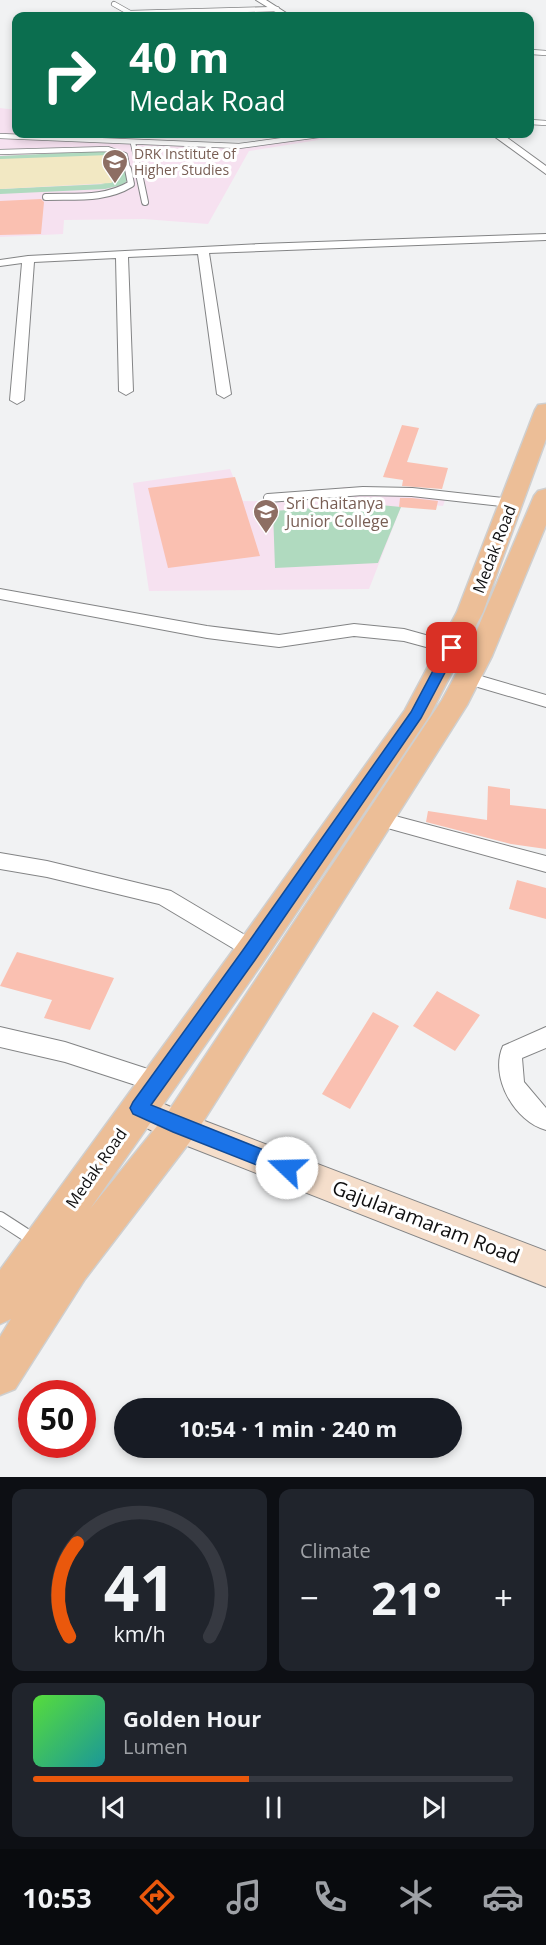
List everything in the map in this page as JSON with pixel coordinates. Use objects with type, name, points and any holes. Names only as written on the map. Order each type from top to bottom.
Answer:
[{"type":"main road","name":"Medak Road","points":[[0,1304],[416,715],[470,612],[546,410]]},
{"type":"main road","name":"Medak Road","points":[[0,1374],[71,1265],[179,1126],[453,705],[479,656],[546,496]]},
{"type":"main road","name":"Gajularamaram Road","points":[[148,1095],[179,1126],[546,1269]]},
{"type":"street","points":[[260,0],[281,12]]},
{"type":"street","points":[[501,138],[546,171]]},
{"type":"street","points":[[0,262],[203,250],[546,237]]},
{"type":"street","points":[[203,250],[224,394]]},
{"type":"street","points":[[122,254],[126,392]]},
{"type":"street","points":[[17,400],[28,259]]},
{"type":"street","points":[[0,594],[196,630],[273,641],[288,641],[354,630],[404,635],[452,648]]},
{"type":"street","points":[[467,678],[546,701]]},
{"type":"street","points":[[380,819],[546,864]]},
{"type":"street","points":[[0,861],[47,869],[164,897],[252,950]]},
{"type":"street","points":[[0,1037],[65,1052],[148,1095]]},
{"type":"street","points":[[546,1037],[511,1053],[513,1085],[538,1117],[546,1119]]},
{"type":"lane","points":[[114,4],[125,12]]},
{"type":"lane","points":[[167,12],[277,9]]},
{"type":"lane","points":[[38,138],[239,146],[297,138]]},
{"type":"lane","points":[[133,143],[145,201]]},
{"type":"lane","points":[[0,152],[95,149],[114,150],[125,155],[131,184],[126,188],[109,194],[46,197]]},
{"type":"lane","points":[[268,498],[373,491],[412,492],[511,503]]},
{"type":"lane","points":[[0,1218],[42,1245]]},
{"type":"shaded area","name":"DRK Institute of Higher Studies","points":[[0,108],[12,110],[12,138],[106,138],[242,144],[278,138],[331,138],[249,151],[208,224],[144,219],[64,220],[63,234],[0,237]]},
{"type":"shaded area","name":"Sri Chaitanya Junior College","points":[[230,469],[243,501],[336,502],[343,487],[446,497],[443,506],[400,502],[401,507],[369,589],[149,591],[133,483]]},
{"type":"green space","points":[[114,152],[123,158],[127,181],[122,185],[105,189],[0,194],[0,189],[105,184],[0,159],[0,156]]},
{"type":"green space","points":[[370,504],[401,507],[378,563],[275,568],[273,511]]},
{"type":"sand","points":[[109,155],[115,158],[117,179],[111,183],[0,189],[0,159]]},
{"type":"building","points":[[41,199],[44,202],[41,234],[0,235],[0,201]]},
{"type":"building","points":[[402,425],[419,428],[407,462],[448,468],[442,489],[402,486],[403,480],[383,477]]},
{"type":"building","points":[[235,477],[260,556],[168,568],[148,488]]},
{"type":"building","points":[[400,498],[438,501],[436,510],[399,507]]},
{"type":"building","points":[[488,786],[510,789],[510,805],[546,809],[546,849],[511,844],[426,822],[428,811],[487,820]]},
{"type":"building","points":[[517,880],[546,888],[546,919],[509,909]]},
{"type":"building","points":[[17,952],[114,978],[90,1030],[44,1018],[52,1000],[0,986]]},
{"type":"building","points":[[437,991],[480,1015],[455,1051],[413,1026]]},
{"type":"building","points":[[373,1012],[399,1026],[350,1109],[322,1094]]},
{"type":"place","name":"DRK Institute of Higher Studies","points":[[115,185]]},
{"type":"place","name":"Sri Chaitanya Junior College","points":[[266,535]]},
{"type":"route","points":[[287,1168],[139,1108],[416,715],[452,648]]}]
